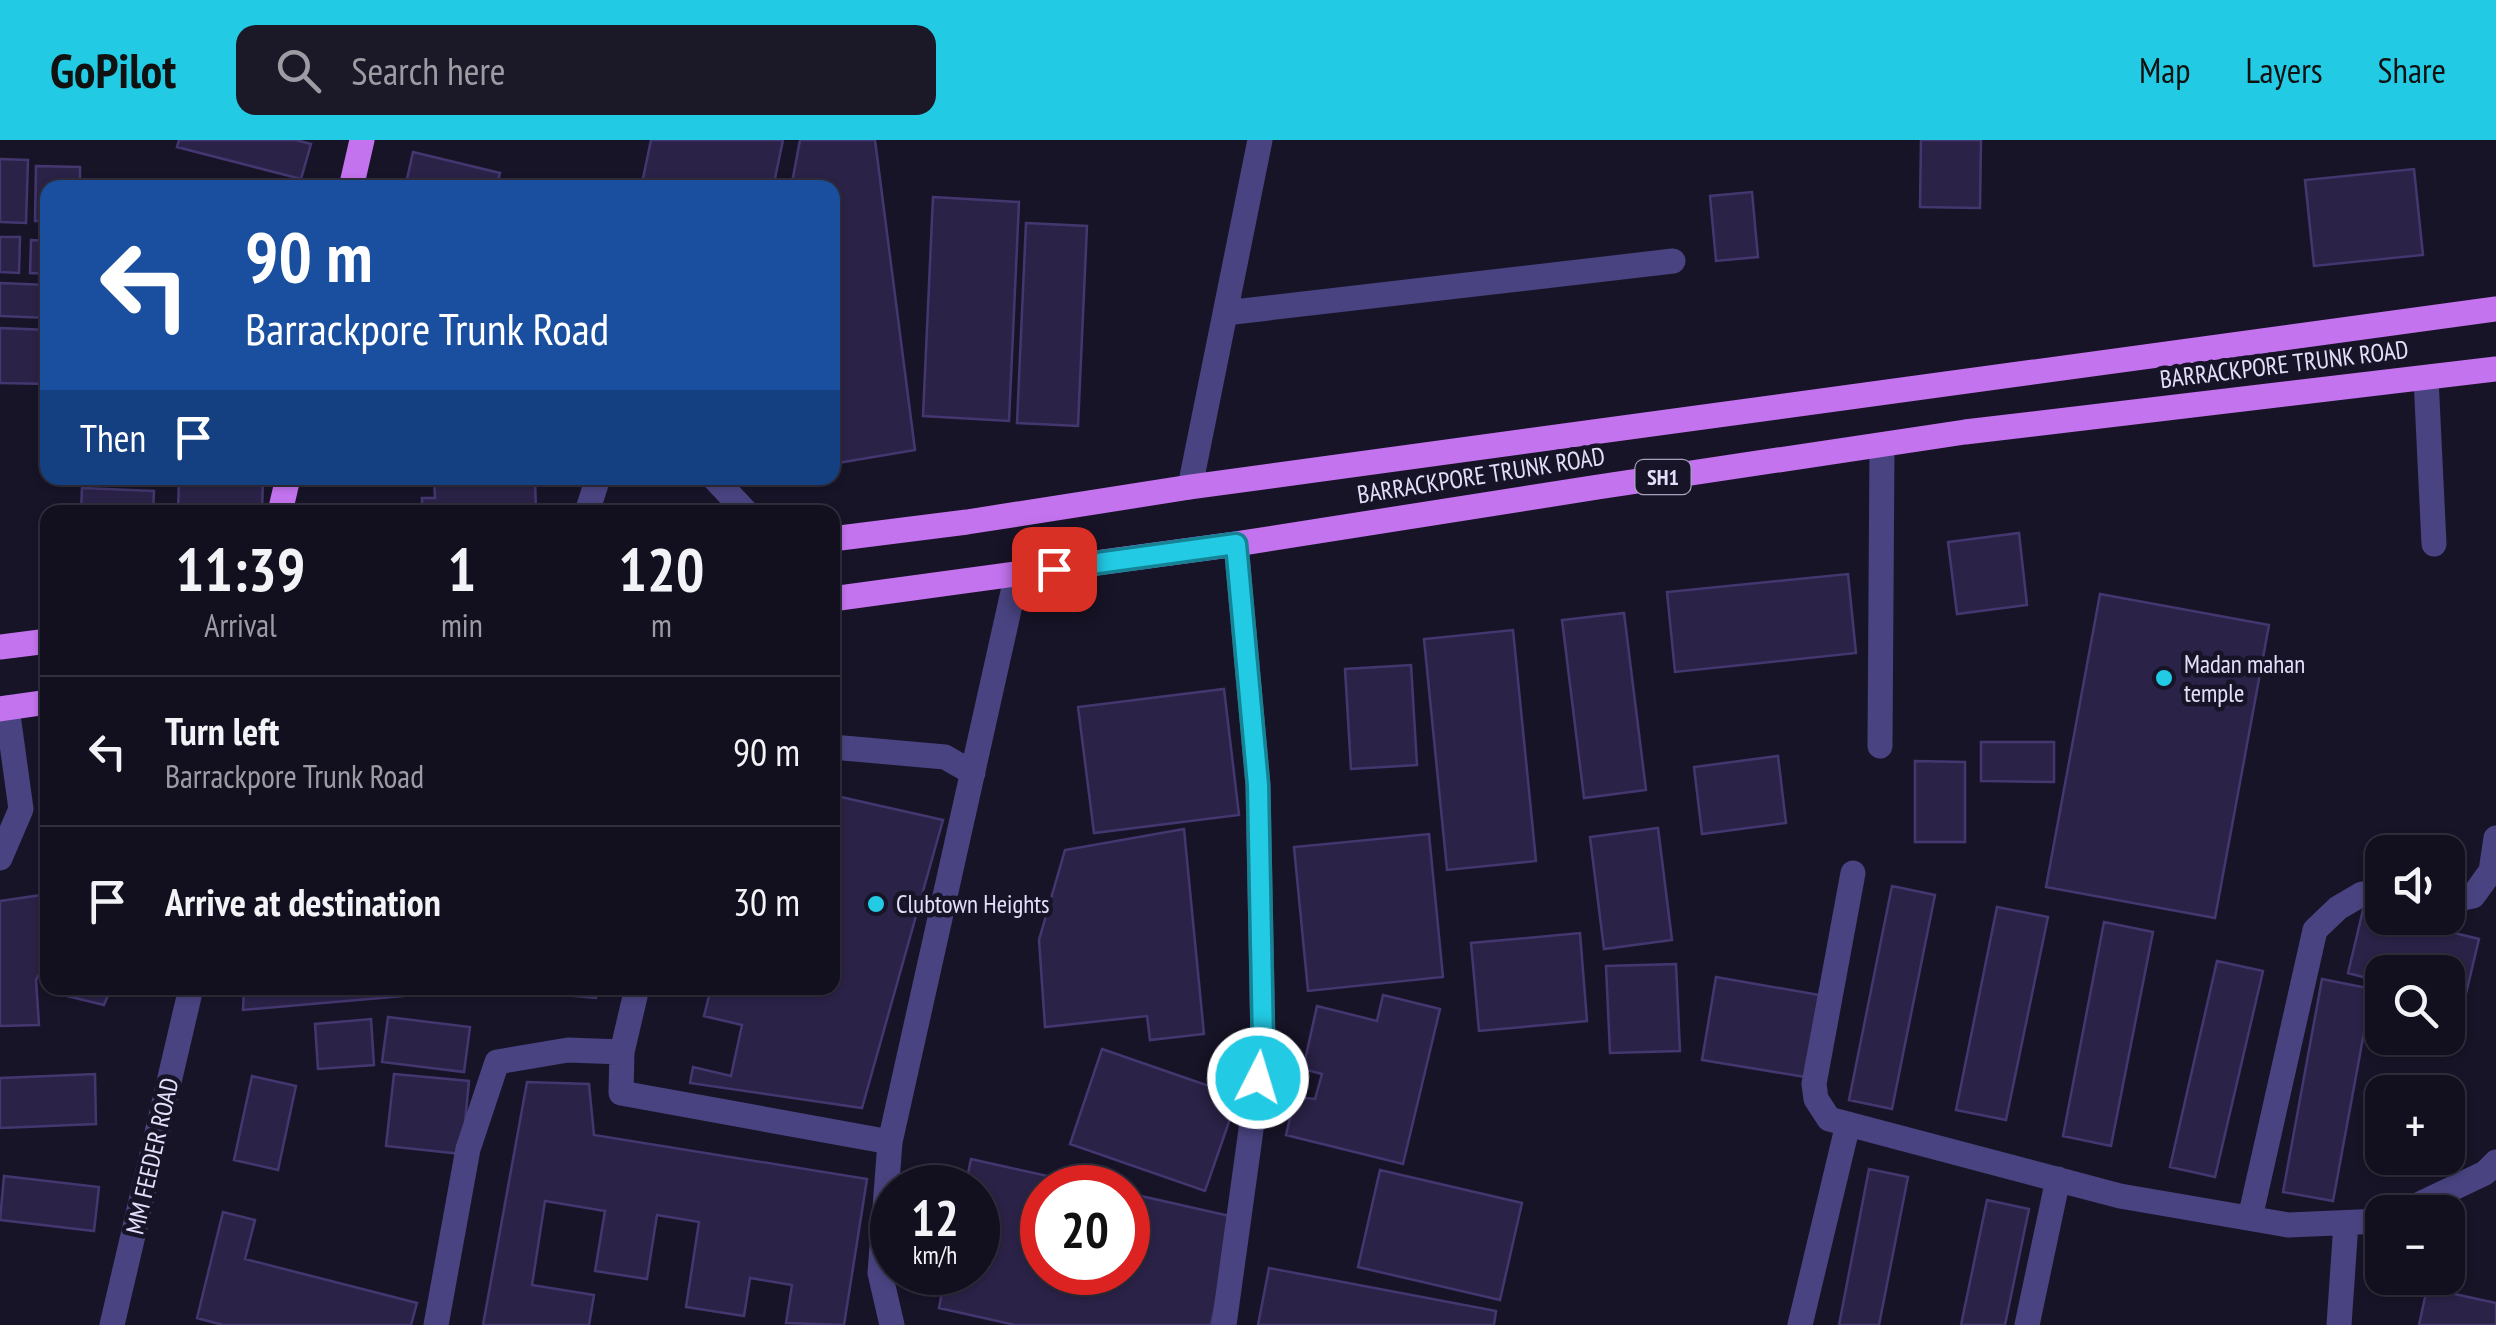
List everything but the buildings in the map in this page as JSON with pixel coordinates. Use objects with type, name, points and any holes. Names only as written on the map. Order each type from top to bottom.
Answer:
[{"type":"main road","points":[[353,180],[362,140]]},
{"type":"main road","name":"BARRACKPORE TRUNK ROAD","points":[[840,539],[1190,487],[2496,309]]},
{"type":"main road","name":"BARRACKPORE TRUNK ROAD","points":[[840,598],[1236,544],[1965,432],[2496,369]]},
{"type":"main road","points":[[0,647],[40,642]]},
{"type":"main road","points":[[4,708],[40,703]]},
{"type":"street","points":[[1190,487],[1260,140]]},
{"type":"street","points":[[1225,313],[1673,261]]},
{"type":"street","points":[[2426,378],[2434,544]]},
{"type":"street","points":[[1880,746],[1882,445]]},
{"type":"street","points":[[721,485],[739,505]]},
{"type":"street","points":[[1224,1325],[1263,1043],[1258,785],[1236,544]]},
{"type":"street","points":[[892,1325],[880,1272],[890,1142],[1017,574]]},
{"type":"street","points":[[0,858],[20,809],[4,708]]},
{"type":"street","points":[[840,749],[945,757],[973,773]]},
{"type":"street","points":[[2465,898],[2473,896],[2491,871],[2496,838]]},
{"type":"street","points":[[1854,873],[1814,1084],[1816,1099],[1829,1118],[2120,1196],[2288,1225],[2365,1222]]},
{"type":"street","points":[[2250,1218],[2315,930],[2338,908],[2365,894]]},
{"type":"street","name":"MM FEEDER ROAD","points":[[112,1325],[190,995]]},
{"type":"street","points":[[635,995],[622,1052],[621,1093],[890,1142]]},
{"type":"street","points":[[436,1325],[468,1148],[497,1062],[568,1050],[622,1052]]},
{"type":"street","points":[[1800,1325],[1848,1124]]},
{"type":"street","points":[[2440,1195],[2485,1174],[2496,1162]]},
{"type":"street","points":[[2026,1325],[2058,1180]]},
{"type":"street","points":[[2338,1325],[2346,1223]]},
{"type":"place","name":"Madan mahan temple","points":[[2164,678]]},
{"type":"place","name":"Clubtown Heights","points":[[876,904]]},
{"type":"route","points":[[1054,569],[1236,544],[1258,785],[1263,1043],[1258,1078]]}]
